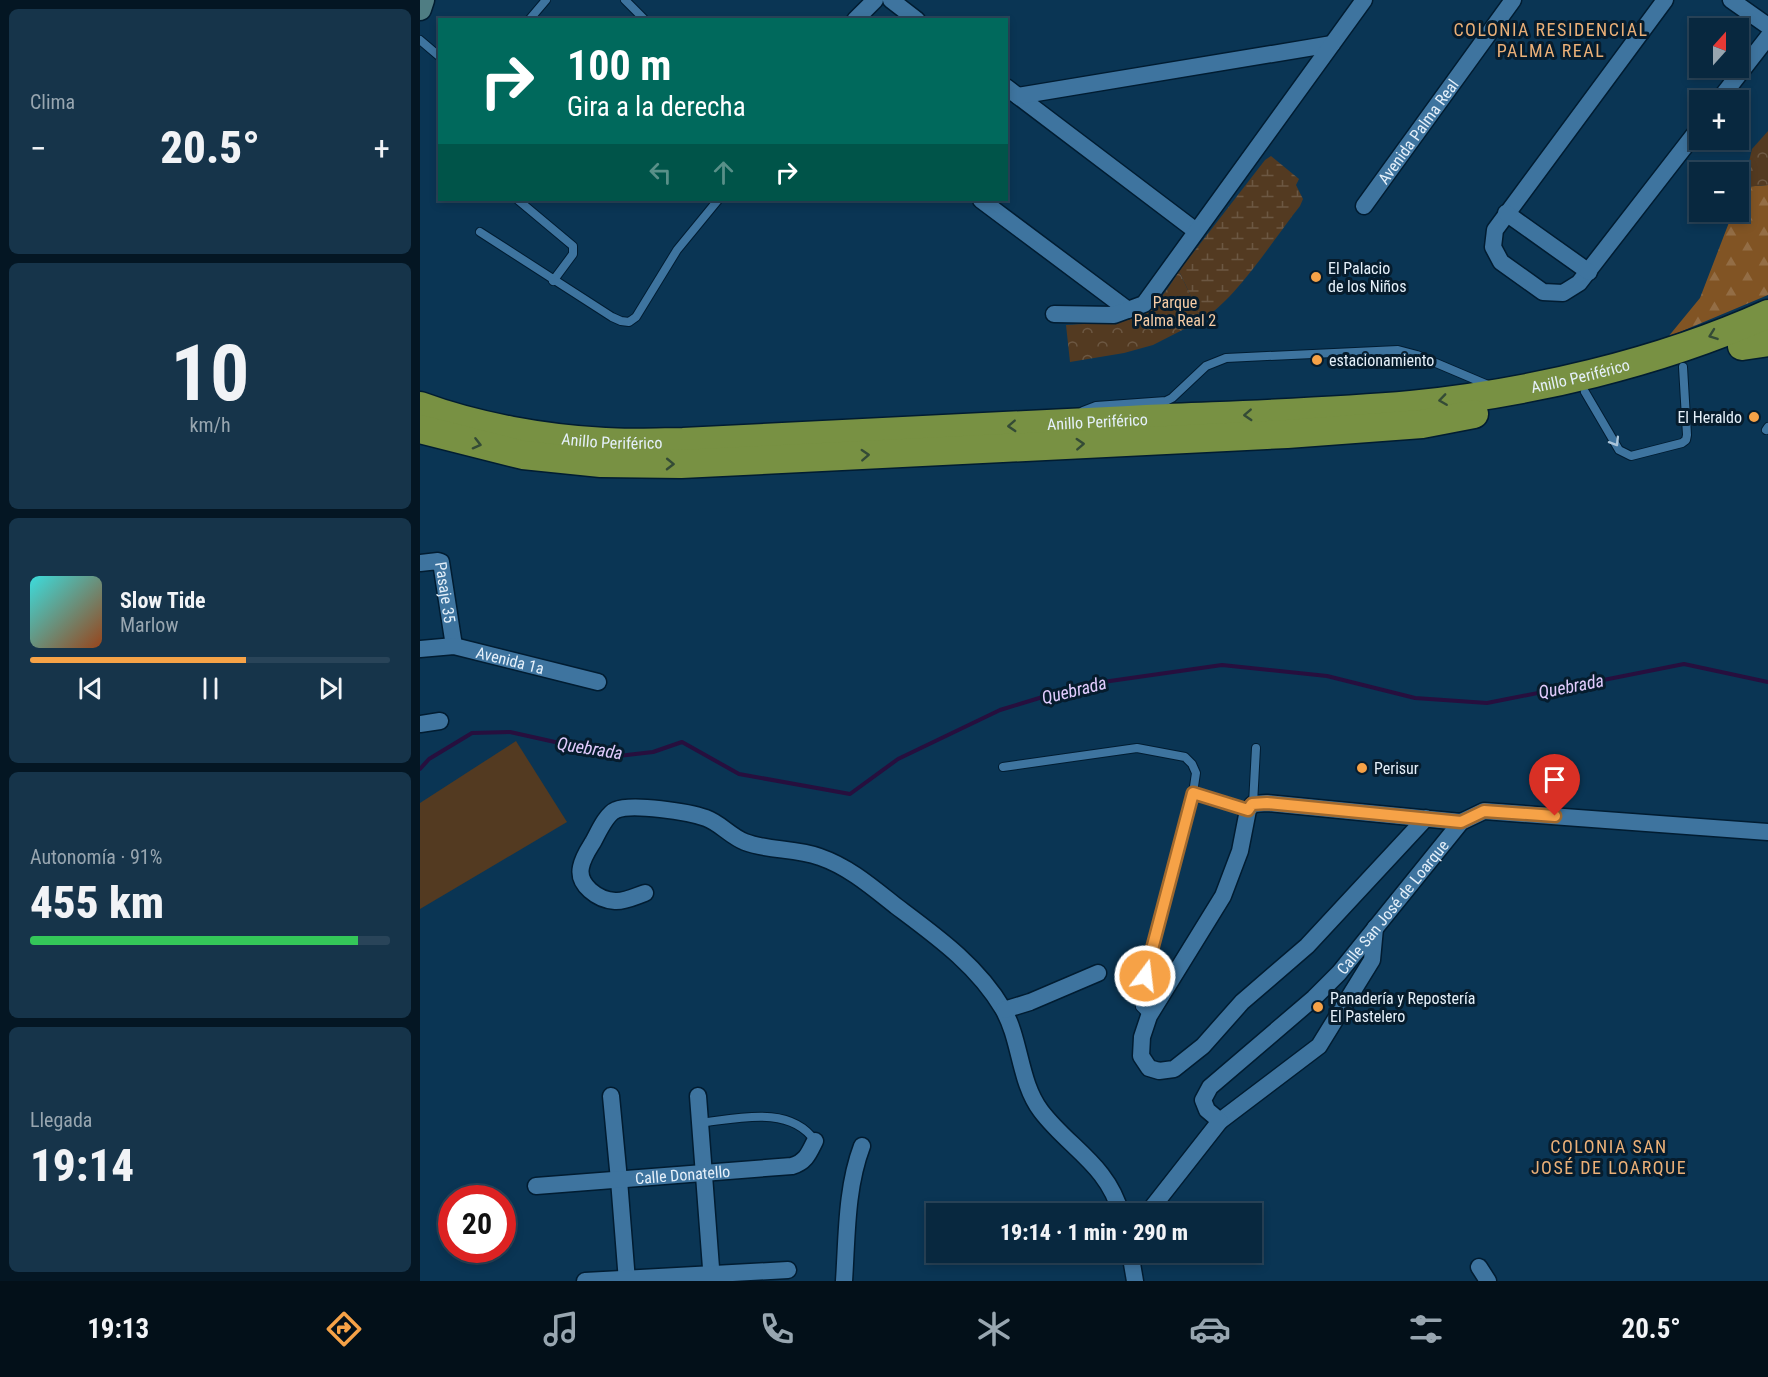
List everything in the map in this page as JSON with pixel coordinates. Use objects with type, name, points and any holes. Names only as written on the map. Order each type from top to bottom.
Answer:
[{"type":"highway","name":"Anillo Periférico","points":[[420,406],[439,413],[527,434],[605,442],[683,442],[1412,405],[1583,375],[1665,353],[1768,314]]},
{"type":"highway","name":"Anillo Periférico","points":[[420,429],[523,455],[601,463],[681,464],[1287,434],[1422,424],[1551,400],[1683,367],[1755,344],[1768,335]]},
{"type":"main road","points":[[420,9],[423,0]]},
{"type":"street","points":[[857,18],[875,0]]},
{"type":"street","points":[[894,0],[915,18]]},
{"type":"street","points":[[1054,314],[1114,315],[1144,304],[1364,0]]},
{"type":"street","name":"Avenida Palma Real","points":[[1364,206],[1513,0]]},
{"type":"street","points":[[1665,0],[1495,230],[1493,247],[1501,262],[1543,292],[1563,293],[1579,283],[1689,141]]},
{"type":"street","points":[[1731,0],[1768,26]]},
{"type":"street","points":[[1727,90],[1768,37]]},
{"type":"street","points":[[1012,92],[1332,44]]},
{"type":"street","points":[[1012,92],[1196,231]]},
{"type":"street","points":[[982,201],[1128,310]]},
{"type":"street","points":[[1506,213],[1589,272]]},
{"type":"street","name":"Pasaje 35","points":[[420,563],[441,562],[454,646]]},
{"type":"street","name":"Avenida 1a","points":[[420,649],[454,646],[598,682]]},
{"type":"street","points":[[420,723],[440,721]]},
{"type":"street","points":[[1426,818],[1307,946],[1242,1002],[1203,1046],[1174,1070],[1159,1071],[1149,1068],[1141,1056],[1142,1037],[1149,1016],[1223,896],[1240,851],[1250,807],[1267,803],[1426,818],[1461,822]]},
{"type":"street","points":[[645,893],[615,901],[590,892],[582,880],[580,869],[584,856],[608,817],[615,810],[632,807],[686,813],[706,818],[745,842],[819,856],[856,875],[956,952],[971,967],[1004,1010],[1028,1086],[1040,1110],[1061,1134],[1094,1163],[1107,1182],[1116,1203]]},
{"type":"street","name":"Calle San José de Loarque","points":[[1220,1121],[1207,1110],[1203,1100],[1210,1087],[1314,998],[1339,973],[1461,822],[1484,811],[1768,832]]},
{"type":"street","points":[[1156,1203],[1220,1121],[1319,1046],[1372,960],[1376,926]]},
{"type":"street","points":[[1004,1010],[1030,1002],[1098,973]]},
{"type":"street","points":[[611,1096],[627,1280]]},
{"type":"street","points":[[698,1096],[712,1277]]},
{"type":"street","name":"Calle Donatello","points":[[537,1186],[792,1166],[802,1163],[815,1141]]},
{"type":"street","points":[[844,1281],[849,1203],[855,1163],[862,1146]]},
{"type":"street","points":[[1132,1263],[1135,1281]]},
{"type":"street","points":[[585,1281],[712,1277],[788,1270]]},
{"type":"lane","points":[[531,18],[546,0]]},
{"type":"lane","points":[[625,0],[643,18]]},
{"type":"lane","points":[[420,40],[438,55]]},
{"type":"lane","points":[[519,201],[573,246],[573,254],[553,281]]},
{"type":"lane","points":[[480,232],[612,317],[629,322],[644,308],[677,250],[717,201]]},
{"type":"lane","points":[[1065,423],[1075,415],[1096,406],[1166,401],[1206,366],[1226,358],[1398,350],[1417,355],[1502,391]]},
{"type":"lane","points":[[1585,392],[1619,450],[1624,454],[1631,456],[1682,443],[1686,440],[1687,435],[1683,367]]},
{"type":"lane","points":[[1003,767],[1137,748],[1185,757],[1192,764],[1196,773],[1193,793],[1139,999],[1140,1008],[1149,1016]]},
{"type":"lane","points":[[1193,793],[1250,807],[1256,748]]},
{"type":"lane","points":[[699,1123],[758,1117],[780,1118],[806,1129],[815,1141]]},
{"type":"green space","points":[[1768,131],[1768,185],[1749,187],[1749,162],[1752,149]]},
{"type":"green space","points":[[1271,156],[1299,179],[1296,185],[1303,199],[1254,268],[1228,298],[1202,320],[1179,271],[1265,160]]},
{"type":"green space","points":[[1768,185],[1768,295],[1668,337],[1700,298],[1729,222],[1749,222],[1749,187]]},
{"type":"green space","name":"Parque Palma Real 2","points":[[1179,271],[1202,320],[1153,345],[1124,353],[1070,362],[1066,325],[1116,320],[1139,312],[1160,298]]},
{"type":"green space","points":[[516,741],[567,822],[420,909],[420,803]]},
{"type":"waterway","name":"Quebrada","points":[[420,769],[429,759],[472,733],[510,732],[618,756],[653,752],[682,742],[739,774],[850,794],[898,759],[1000,710],[1082,685],[1222,665],[1327,676],[1415,698],[1487,703],[1684,664],[1768,682]]},
{"type":"place","name":"El Palacio de los Niños","points":[[1316,277]]},
{"type":"place","name":"estacionamiento","points":[[1317,360]]},
{"type":"place","name":"El Heraldo","points":[[1754,417]]},
{"type":"place","name":"Perisur","points":[[1362,768]]},
{"type":"place","name":"Panadería y Repostería El Pastelero","points":[[1318,1007]]},
{"type":"district","name":"COLONIA RESIDENCIAL PALMA REAL","points":[[1551,39]]},
{"type":"district","name":"COLONIA SAN JOSÉ DE LOARQUE","points":[[1609,1156]]},
{"type":"route","points":[[1145,976],[1193,793],[1248,810],[1252,804],[1267,803],[1461,822],[1484,811],[1555,816]]}]
